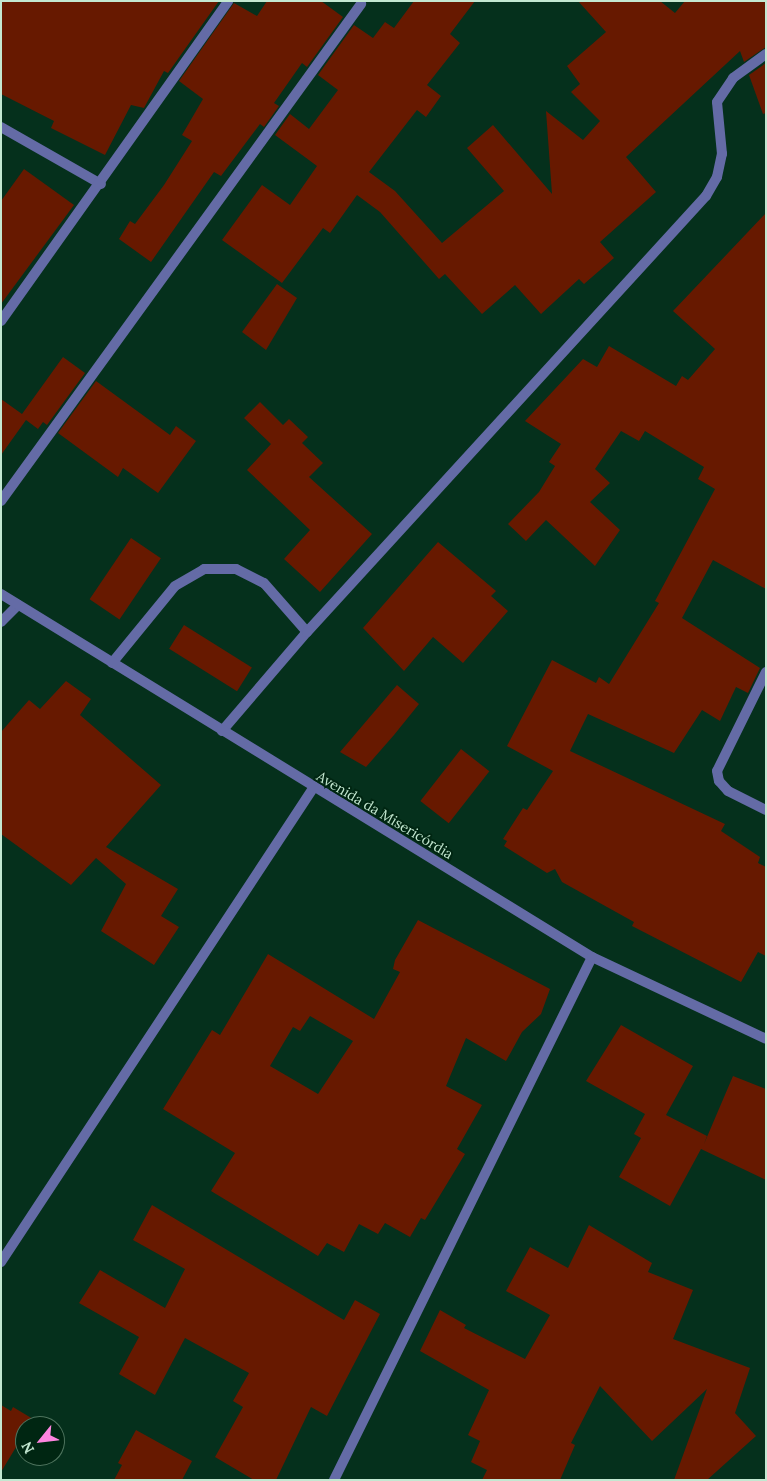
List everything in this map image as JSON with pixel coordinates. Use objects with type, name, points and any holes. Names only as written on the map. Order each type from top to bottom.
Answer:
[{"type":"street","points":[[1,321],[101,184],[228,1]]},
{"type":"street","points":[[1,501],[361,4]]},
{"type":"street","points":[[222,731],[307,632],[706,196],[717,177],[722,154],[717,102],[733,78],[766,54]]},
{"type":"street","points":[[1,127],[101,184]]},
{"type":"street","points":[[112,663],[176,586],[204,569],[236,570],[264,583],[307,632]]},
{"type":"street","name":"Avenida da Misericórdia","points":[[1,594],[592,957],[766,1039]]},
{"type":"street","points":[[1,622],[18,605]]},
{"type":"street","points":[[766,672],[717,771],[719,780],[728,791],[766,810]]},
{"type":"street","points":[[1,1262],[314,787]]},
{"type":"street","points":[[334,1480],[592,957]]},
{"type":"building","points":[[1,1],[219,1],[168,73],[164,71],[144,108],[131,105],[105,155],[51,128],[54,121],[1,94]]},
{"type":"building","points":[[267,1],[321,1],[343,17],[307,67],[302,63],[274,103],[279,106],[264,127],[260,124],[221,176],[214,172],[151,262],[119,239],[130,221],[135,224],[164,185],[192,141],[182,135],[203,99],[179,81],[234,3],[257,16]]},
{"type":"building","points":[[414,1],[475,1],[450,34],[460,43],[427,85],[441,96],[426,117],[417,110],[369,172],[395,191],[442,243],[504,191],[467,148],[493,125],[552,194],[546,111],[583,140],[600,121],[571,92],[580,84],[567,66],[606,32],[578,1],[660,1],[675,13],[685,1],[766,1],[766,47],[744,62],[740,51],[626,157],[656,192],[600,242],[614,258],[584,284],[579,279],[541,314],[515,285],[482,314],[445,274],[439,279],[380,212],[357,195],[330,233],[323,228],[282,283],[222,240],[262,185],[290,205],[317,166],[275,135],[290,114],[309,129],[338,90],[318,75],[354,25],[373,38],[385,22],[394,28]]},
{"type":"building","points":[[766,63],[766,113],[763,114],[749,75]]},
{"type":"building","points":[[24,169],[74,205],[1,304],[1,201]]},
{"type":"building","points":[[766,213],[766,589],[713,560],[682,618],[760,668],[748,693],[736,687],[720,721],[702,710],[674,753],[588,714],[570,751],[725,824],[721,831],[760,857],[758,863],[766,867],[766,956],[758,952],[741,982],[632,926],[634,922],[562,882],[555,869],[547,873],[504,846],[507,841],[503,839],[523,808],[527,810],[553,771],[507,746],[552,660],[596,683],[599,677],[609,684],[659,603],[655,601],[715,489],[698,479],[704,467],[645,431],[639,441],[621,431],[595,469],[610,483],[590,502],[620,530],[595,566],[546,520],[526,541],[508,524],[539,492],[555,466],[549,462],[561,444],[525,421],[583,359],[597,367],[609,346],[676,386],[682,376],[688,380],[715,349],[673,311]]},
{"type":"building","points":[[277,284],[297,298],[266,350],[242,332]]},
{"type":"building","points":[[63,357],[85,373],[47,425],[43,422],[38,429],[26,420],[1,455],[1,399],[22,414]]},
{"type":"building","points":[[96,381],[170,435],[176,426],[196,441],[158,493],[123,468],[118,477],[58,433]]},
{"type":"building","points":[[260,402],[283,425],[289,419],[308,437],[302,443],[323,463],[309,477],[372,534],[320,592],[284,559],[310,530],[247,470],[271,444],[244,418]]},
{"type":"building","points":[[131,538],[161,558],[119,619],[90,599]]},
{"type":"building","points":[[438,542],[496,591],[491,596],[508,611],[463,663],[433,637],[404,671],[363,628]]},
{"type":"building","points":[[184,625],[252,667],[237,691],[169,649]]},
{"type":"building","points":[[66,681],[91,699],[80,715],[161,785],[106,847],[178,889],[161,916],[179,927],[154,965],[101,931],[126,884],[96,858],[71,885],[1,834],[1,732],[29,700],[40,709]]},
{"type":"building","points":[[397,685],[419,704],[394,735],[366,767],[340,752]]},
{"type":"building","points":[[461,749],[489,771],[449,823],[420,801]]},
{"type":"building","points":[[418,920],[550,989],[541,1014],[522,1032],[506,1061],[466,1038],[446,1086],[482,1105],[457,1149],[465,1154],[425,1220],[421,1218],[410,1237],[385,1223],[378,1234],[359,1224],[344,1252],[327,1243],[318,1256],[211,1191],[235,1153],[163,1109],[212,1030],[220,1035],[268,954],[374,1019],[400,972],[393,969],[395,960]],"holes":[[[310,1016],[353,1041],[318,1094],[270,1066],[293,1027],[300,1031]]]},
{"type":"building","points":[[621,1025],[693,1066],[666,1115],[707,1136],[704,1144],[733,1076],[766,1089],[766,1180],[701,1149],[670,1206],[619,1177],[641,1138],[634,1134],[645,1114],[586,1081]]},
{"type":"building","points":[[152,1205],[344,1320],[355,1300],[380,1314],[327,1416],[311,1407],[276,1480],[254,1480],[215,1457],[243,1407],[233,1401],[249,1373],[185,1338],[155,1395],[119,1374],[139,1337],[79,1303],[100,1270],[165,1308],[185,1269],[133,1240]]},
{"type":"building","points":[[589,1225],[652,1263],[648,1272],[693,1290],[673,1339],[750,1368],[735,1413],[756,1436],[707,1480],[674,1480],[707,1389],[652,1441],[600,1386],[571,1443],[575,1445],[560,1480],[482,1480],[487,1470],[471,1462],[480,1441],[468,1435],[489,1390],[420,1351],[440,1310],[466,1325],[464,1328],[525,1359],[550,1315],[506,1291],[530,1247],[568,1268]]},
{"type":"building","points":[[1,1405],[11,1411],[13,1407],[28,1416],[15,1416],[15,1449],[1,1472]]},
{"type":"building","points":[[136,1430],[192,1461],[182,1480],[114,1480],[122,1465],[118,1463]]}]
